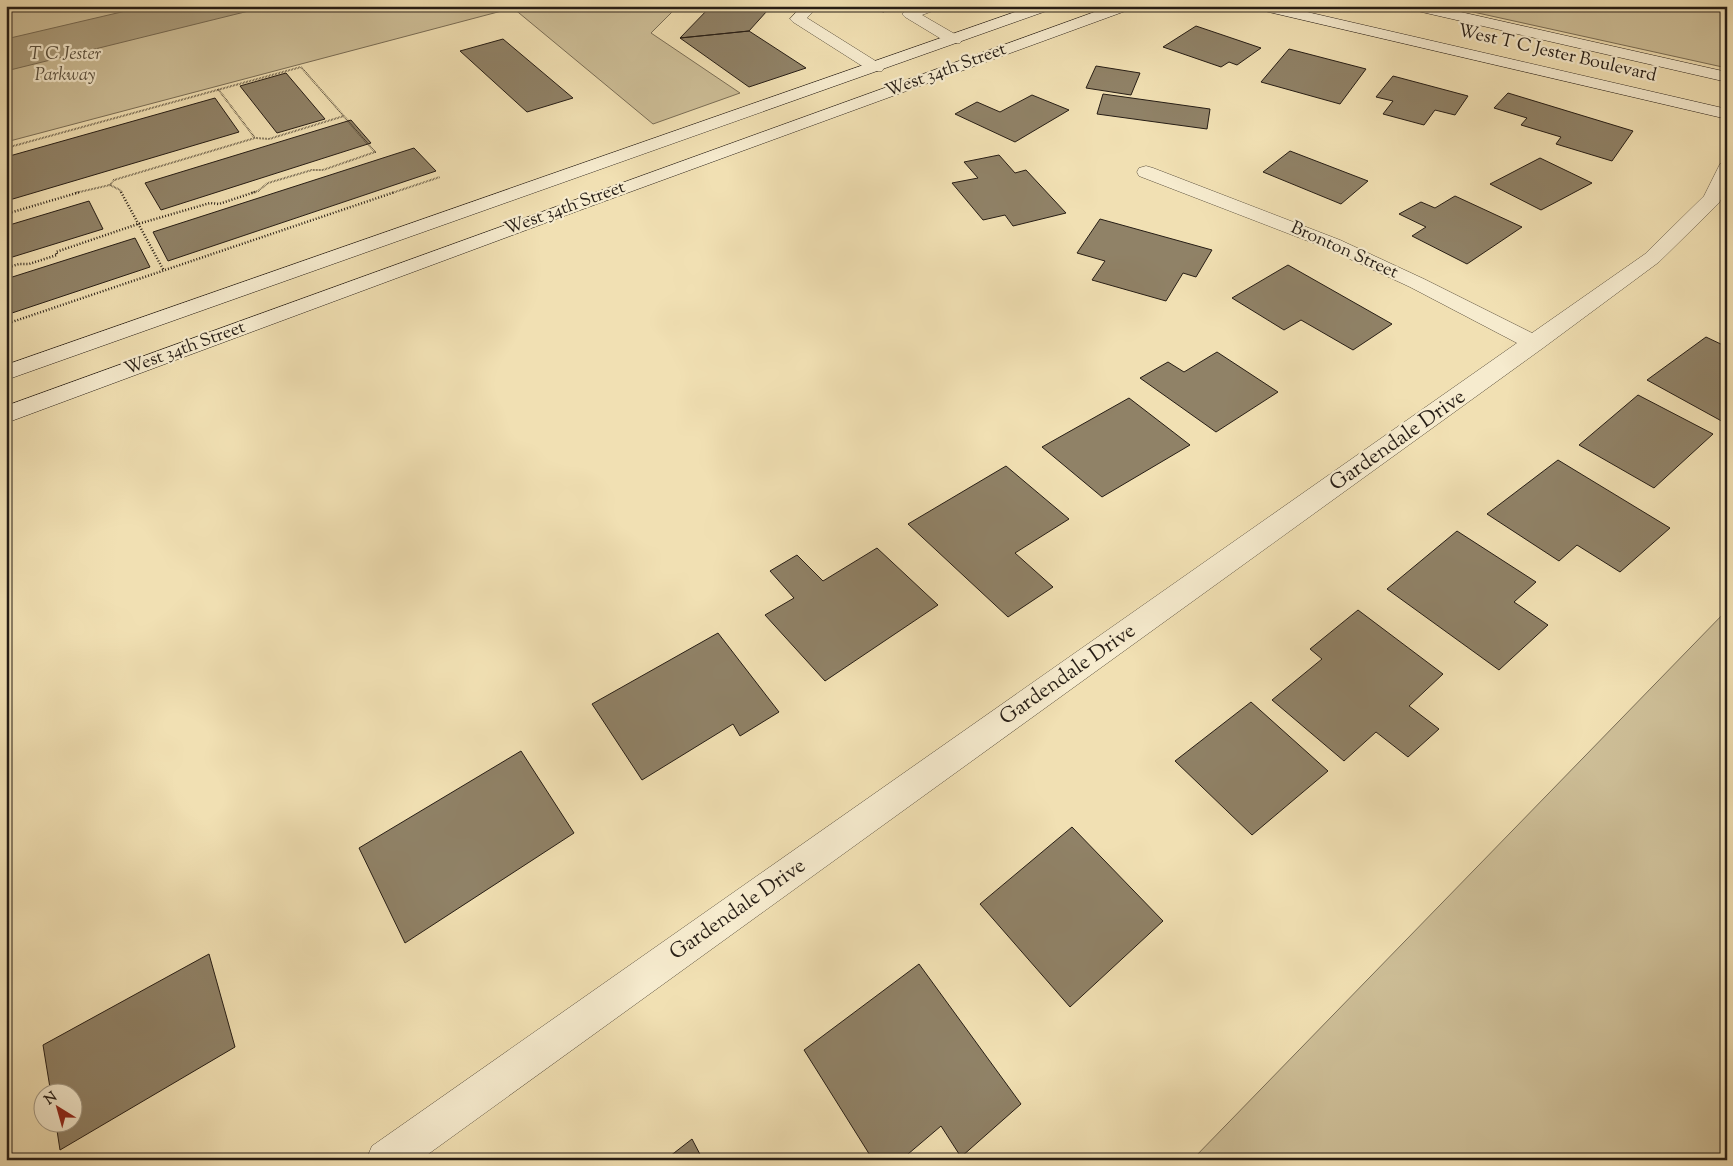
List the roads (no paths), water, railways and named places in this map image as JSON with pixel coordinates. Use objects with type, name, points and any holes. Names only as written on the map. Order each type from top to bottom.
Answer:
[{"type":"main road","points":[[811,6],[798,19],[876,68]]},
{"type":"main road","points":[[933,6],[910,14],[954,40]]},
{"type":"main road","name":"West 34th Street","points":[[6,373],[876,68],[1047,6]]},
{"type":"main road","name":"West 34th Street","points":[[6,414],[1126,6]]},
{"type":"main road","name":"West T C Jester Boulevard","points":[[1260,6],[1727,114]]},
{"type":"main road","name":"West T C Jester Boulevard","points":[[1413,6],[1727,77]]},
{"type":"main road","name":"Gardendale Drive","points":[[386,1160],[1652,258],[1712,199],[1727,168]]},
{"type":"main road","name":"Bronton Street","points":[[1146,172],[1333,244],[1535,343]]},
{"type":"park label","name":"T C Jester Parkway","points":[[65,65]]}]
